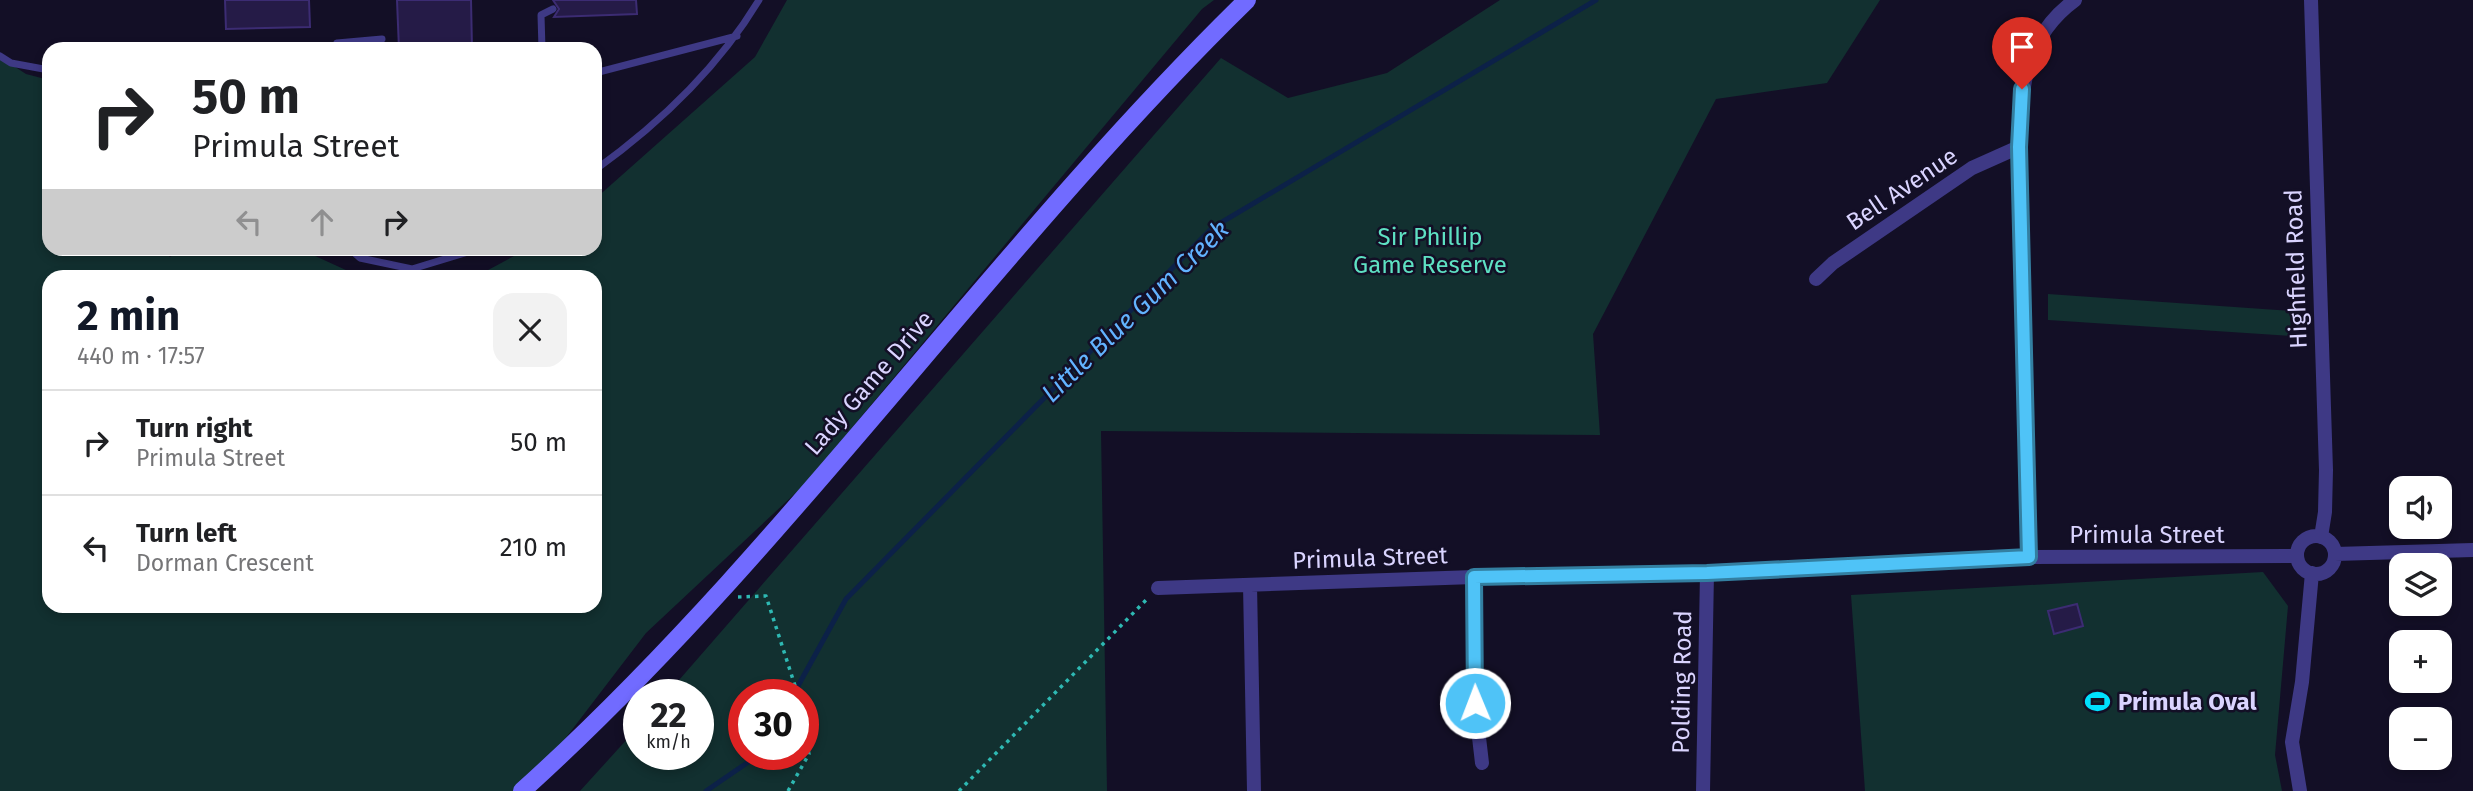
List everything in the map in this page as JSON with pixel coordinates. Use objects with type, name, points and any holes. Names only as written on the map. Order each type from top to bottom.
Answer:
[{"type":"main road","name":"Lady Game Drive","points":[[522,791],[588,731],[715,598],[1164,82],[1247,0]]},
{"type":"street","points":[[2029,557],[2019,147],[2022,89],[2031,56],[2045,27],[2075,0]]},
{"type":"street","name":"Highfield Road","points":[[2311,0],[2326,470],[2326,512],[2321,537]]},
{"type":"street","name":"Bell Avenue","points":[[1816,279],[1833,263],[1972,168],[2019,147]]},
{"type":"street","points":[[2321,537],[2329,541],[2335,554],[2329,569],[2312,573],[2302,567],[2297,556],[2303,542],[2321,537]]},
{"type":"street","points":[[2335,554],[2473,550]]},
{"type":"street","name":"Primula Street","points":[[1158,588],[1474,577],[1707,573],[2029,557],[2297,556]]},
{"type":"street","name":"Polding Road","points":[[1703,791],[1707,573]]},
{"type":"street","points":[[2300,791],[2292,742],[2302,682],[2312,573]]},
{"type":"street","points":[[1474,577],[1475,703],[1482,763]]},
{"type":"street","points":[[1250,585],[1254,791]]},
{"type":"lane","points":[[602,165],[638,139],[737,36],[759,0]]},
{"type":"lane","points":[[542,42],[541,15],[553,9]]},
{"type":"lane","points":[[602,71],[737,36]]},
{"type":"lane","points":[[348,42],[382,39]]},
{"type":"lane","points":[[0,56],[11,63],[42,69]]},
{"type":"lane","points":[[358,256],[412,269],[455,256]]},
{"type":"path","points":[[959,791],[1158,588]]},
{"type":"path","points":[[715,598],[766,596],[793,679]]},
{"type":"path","points":[[788,791],[799,770]]},
{"type":"green space","points":[[787,0],[1214,0],[1202,9],[804,485],[646,633],[529,786],[514,791],[0,791],[0,57],[26,74],[42,78],[42,256],[315,256],[346,270],[42,270],[42,613],[602,613],[602,270],[488,270],[514,256],[602,256],[602,193],[755,57]]},
{"type":"green space","name":"Sir Phillip Game Reserve","points":[[1500,0],[1880,0],[1827,83],[1716,99],[1593,334],[1600,435],[1101,431],[1107,791],[580,791],[623,744],[623,770],[714,770],[714,679],[680,679],[1221,58],[1288,98],[1387,73]]},
{"type":"green space","points":[[2048,294],[2290,311],[2291,336],[2048,320]]},
{"type":"green space","points":[[2263,572],[2288,606],[2275,755],[2282,791],[1865,791],[1851,595]]},
{"type":"building","points":[[225,0],[309,0],[310,27],[226,29]]},
{"type":"building","points":[[397,0],[471,0],[472,42],[399,42]]},
{"type":"building","points":[[553,0],[636,0],[637,14],[554,17],[559,9]]},
{"type":"building","points":[[2077,604],[2083,626],[2054,634],[2048,611]]},
{"type":"waterway","name":"Little Blue Gum Creek","points":[[802,679],[846,599],[1212,228],[1596,0]]},
{"type":"waterway","name":"Little Blue Gum Creek","points":[[706,791],[737,770]]},
{"type":"place","name":"Primula Oval","points":[[2098,702]]},
{"type":"route","points":[[1475,703],[1474,577],[1707,573],[2029,557],[2019,147],[2022,89]]}]
